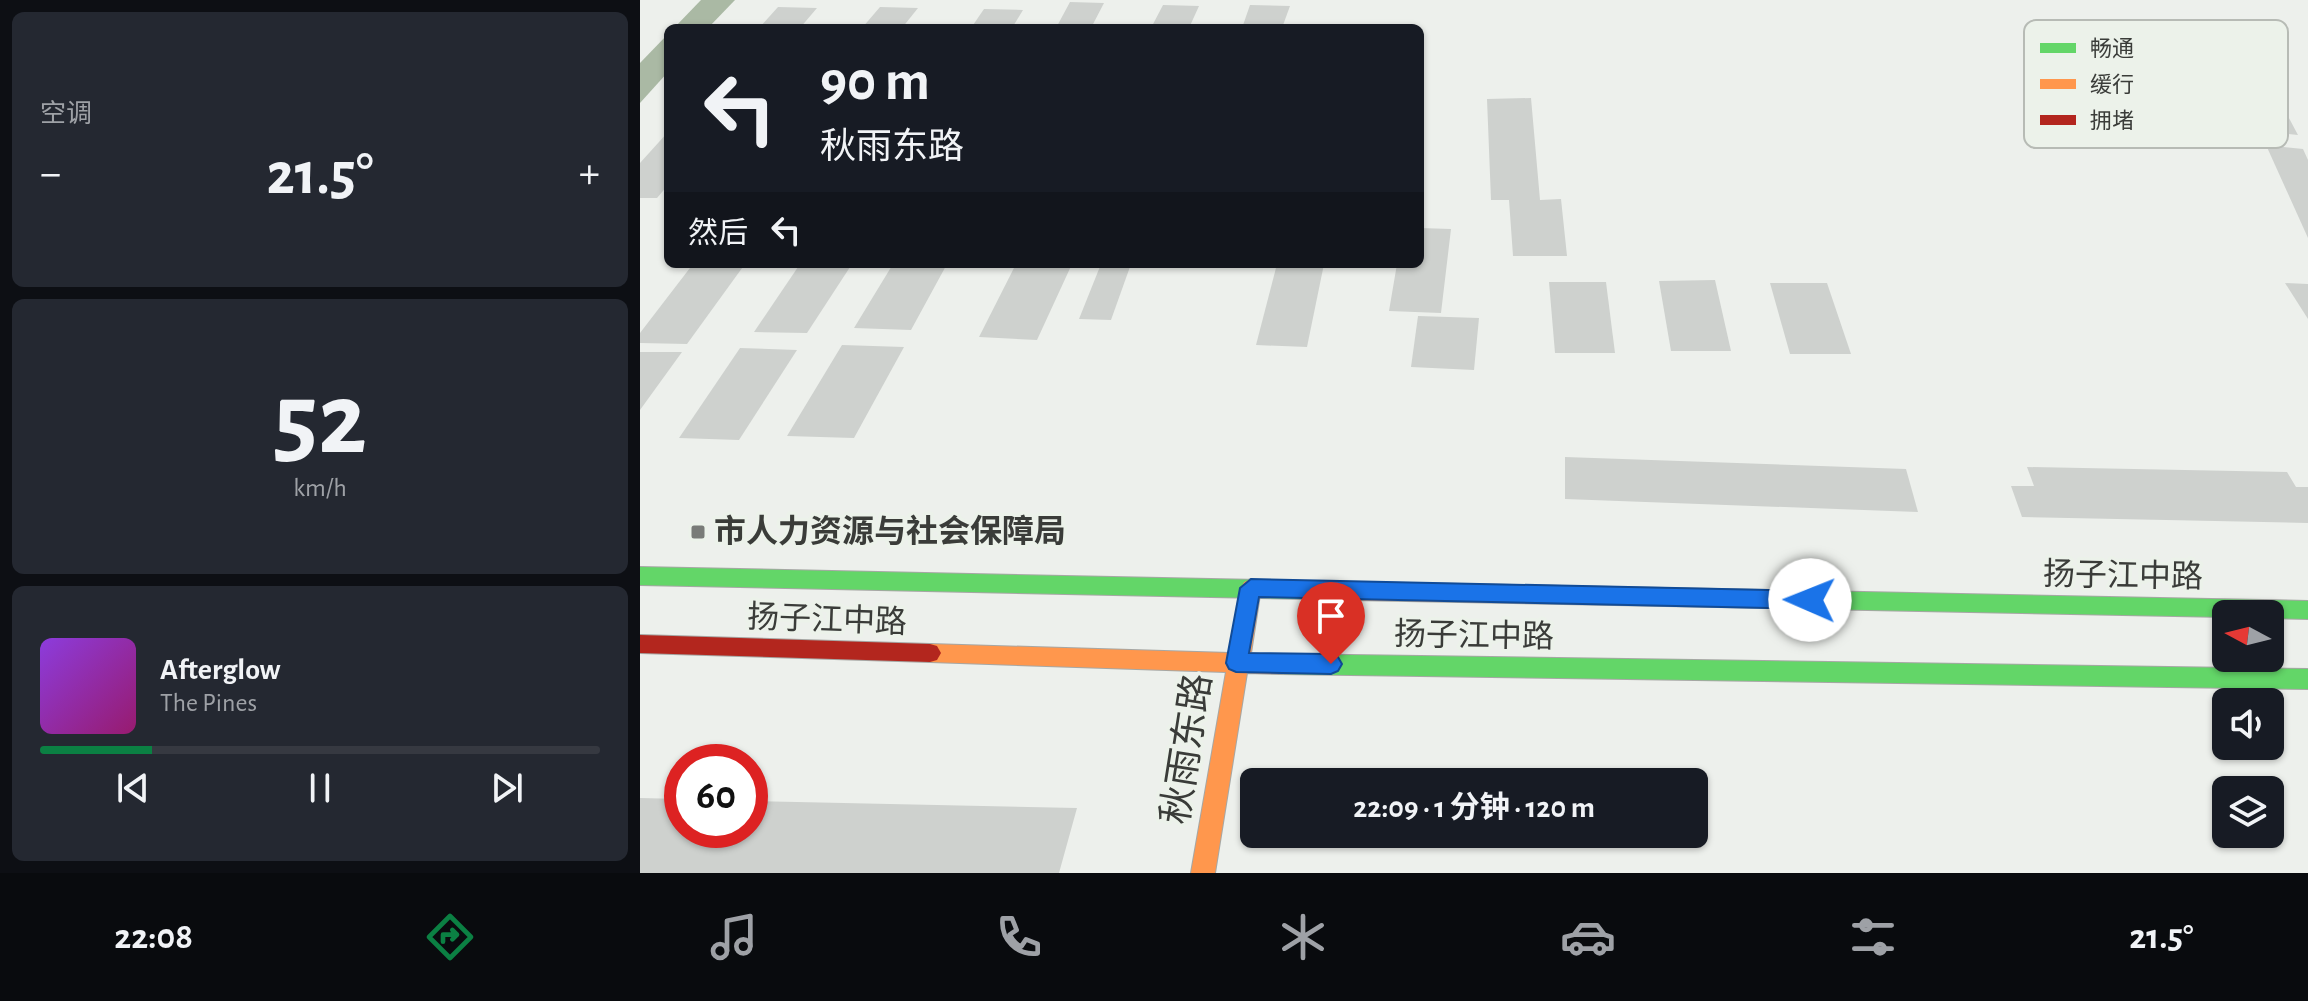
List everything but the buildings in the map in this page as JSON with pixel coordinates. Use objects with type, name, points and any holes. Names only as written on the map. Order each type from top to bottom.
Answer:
[{"type":"main road","name":"扬子江中路","points":[[640,576],[2308,610]]},
{"type":"main road","name":"秋雨东路","points":[[1203,873],[1251,588]]},
{"type":"main road","name":"扬子江中路","points":[[640,644],[1236,663],[2308,679]]},
{"type":"shaded area","points":[[701,0],[735,0],[712,24],[678,24]]},
{"type":"shaded area","points":[[664,38],[664,76],[640,103],[640,63]]},
{"type":"traffic: fast","points":[[640,576],[1352,591]]},
{"type":"traffic: fast","points":[[1717,598],[2308,610]]},
{"type":"traffic: fast","points":[[1280,664],[2308,679]]},
{"type":"traffic: slow","points":[[1203,873],[1251,588]]},
{"type":"traffic: slow","points":[[1352,591],[1717,598]]},
{"type":"traffic: slow","points":[[930,653],[1280,664]]},
{"type":"traffic: jam","points":[[640,644],[930,653]]},
{"type":"place","name":"市人力资源与社会保障局","points":[[698,532]]},
{"type":"route","points":[[1331,664],[1236,663],[1251,588],[1810,600]]}]
